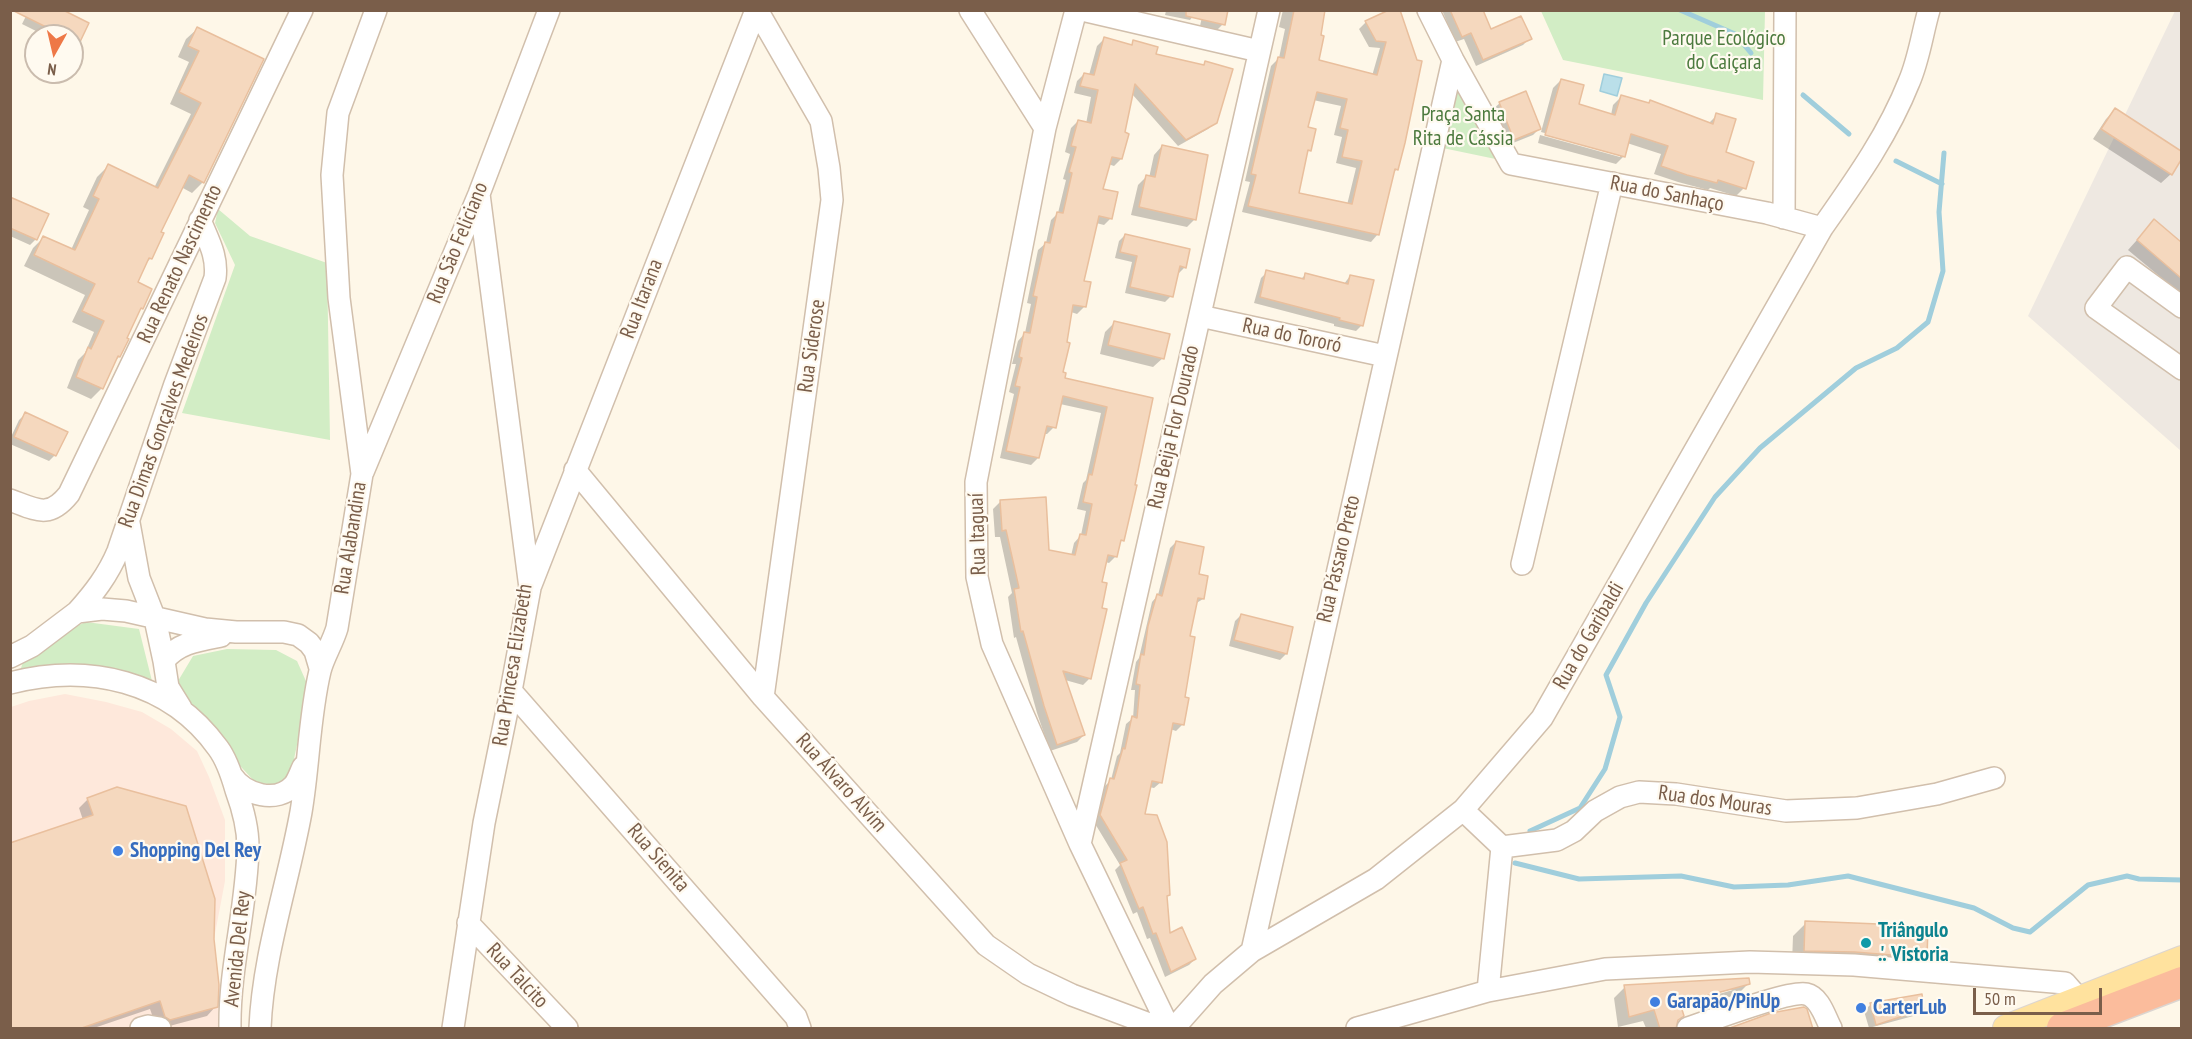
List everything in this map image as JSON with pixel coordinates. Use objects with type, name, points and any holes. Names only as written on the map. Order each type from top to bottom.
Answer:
[{"type":"highway","points":[[2062,1029],[2181,982]]},
{"type":"main road","points":[[2006,1029],[2181,959]]},
{"type":"street","name":"Rua Renato Nascimento","points":[[10,500],[50,511],[61,504],[69,494],[302,10]]},
{"type":"street","name":"Rua Alabandina","points":[[261,1029],[262,996],[301,812],[320,668],[331,648],[337,628],[362,474],[339,297],[332,175],[338,113],[376,10]]},
{"type":"street","name":"Rua São Feliciano","points":[[362,474],[479,194],[549,10]]},
{"type":"street","name":"Rua Itarana","points":[[530,588],[756,10]]},
{"type":"street","name":"Rua Siderose","points":[[756,10],[821,121],[832,200],[763,697]]},
{"type":"street","points":[[970,10],[1045,128]]},
{"type":"street","name":"Rua Itaguaí","points":[[1076,10],[1045,128],[976,482],[977,577],[992,644],[1080,844],[1169,1029]]},
{"type":"street","points":[[1082,10],[1259,51]]},
{"type":"street","name":"Rua Beija Flor Dourado","points":[[1080,844],[1269,10]]},
{"type":"street","points":[[1428,10],[1453,60]]},
{"type":"street","points":[[1784,218],[1785,10]]},
{"type":"street","name":"Rua do Garibaldi","points":[[1252,951],[1376,879],[1463,810],[1542,718],[1822,228],[1868,161],[1893,119],[1911,79],[1929,10]]},
{"type":"street","name":"Rua do Sanhaço","points":[[1453,60],[1511,164],[1784,218],[1822,228]]},
{"type":"street","name":"Rua Pássaro Preto","points":[[1252,951],[1453,60]]},
{"type":"street","points":[[1522,564],[1612,183]]},
{"type":"street","name":"Rua Princesa Elizabeth","points":[[453,1029],[484,823],[512,691],[530,588],[479,194]]},
{"type":"street","name":"Rua Dimas Gonçalves Medeiros","points":[[77,612],[96,591],[110,569],[215,278],[217,264],[200,220]]},
{"type":"street","points":[[2181,307],[2127,267],[2096,308],[2181,369]]},
{"type":"street","name":"Rua do Tororó","points":[[1200,316],[1385,356]]},
{"type":"street","name":"Rua Álvaro Alvim","points":[[575,470],[763,697],[987,945],[1036,978],[1072,995],[1161,1029]]},
{"type":"street","points":[[129,519],[139,578],[155,619],[168,687],[185,714]]},
{"type":"street","points":[[10,657],[32,646],[77,612],[102,609],[126,611],[155,619],[236,632],[284,632],[298,635],[315,651],[320,668]]},
{"type":"street","points":[[164,661],[170,652],[182,646],[236,632]]},
{"type":"street","name":"Avenida Del Rey","points":[[10,683],[39,676],[58,675],[121,680],[142,689],[185,714],[203,730],[219,750],[231,772],[246,817],[248,847],[232,986],[230,1029]]},
{"type":"street","name":"Rua Sienita","points":[[512,691],[796,1017],[800,1029]]},
{"type":"street","points":[[231,772],[238,785],[249,792],[271,795],[289,790],[296,783],[307,757]]},
{"type":"street","name":"Rua dos Mouras","points":[[1502,847],[1557,840],[1574,831],[1595,811],[1620,797],[1639,792],[1786,811],[1857,808],[1937,794],[1994,778]]},
{"type":"street","points":[[1463,810],[1502,847],[1488,991]]},
{"type":"street","name":"Rua Talcito","points":[[468,923],[567,1029]]},
{"type":"street","points":[[1174,1029],[1213,984],[1252,951]]},
{"type":"street","points":[[1357,1029],[1488,991],[1605,969],[1750,962],[1854,966],[2065,982],[2079,999]]},
{"type":"street","points":[[1688,1028],[1787,996],[1807,994],[1817,1001],[1831,1028]]},
{"type":"street","points":[[141,1029],[148,1026],[160,1029]]},
{"type":"shaded area","points":[[2175,11],[2181,11],[2181,451],[2028,316]]},
{"type":"shaded area","name":"Shopping Del Rey","points":[[65,694],[142,712],[171,729],[197,751],[225,820],[225,881],[214,939],[222,1006],[222,1028],[11,1028],[11,707]]},
{"type":"green space","name":"Parque Ecológico do Caiçara","points":[[1541,11],[1765,11],[1763,100],[1563,60]]},
{"type":"green space","name":"Praça Santa Rita de Cássia","points":[[1455,63],[1510,162],[1433,146]]},
{"type":"green space","points":[[218,209],[250,236],[327,263],[330,440],[182,413],[235,265],[215,223]]},
{"type":"green space","points":[[86,622],[139,629],[154,689],[19,674],[23,662],[67,630]]},
{"type":"green space","points":[[227,649],[276,650],[297,661],[309,688],[290,778],[275,785],[255,782],[180,701],[178,681],[193,656]]},
{"type":"water","points":[[1604,74],[1622,78],[1617,96],[1600,91]]},
{"type":"building","points":[[12,10],[63,10],[89,23],[84,34],[84,24],[40,24]]},
{"type":"building","points":[[1186,10],[1228,10],[1225,25],[1186,16]]},
{"type":"building","points":[[1294,10],[1325,10],[1321,35],[1324,36],[1319,60],[1377,75],[1386,42],[1376,41],[1365,21],[1389,10],[1400,10],[1417,60],[1422,61],[1405,143],[1398,170],[1395,169],[1379,235],[1248,206],[1256,175],[1251,174],[1278,57],[1284,58]],"holes":[[[1317,92],[1347,99],[1340,128],[1348,130],[1342,157],[1362,161],[1352,204],[1299,193],[1308,150],[1311,151],[1316,129],[1308,127]]]},
{"type":"building","points":[[1450,10],[1483,10],[1491,29],[1521,16],[1532,39],[1483,60],[1471,33],[1462,37]]},
{"type":"building","points":[[197,27],[264,59],[204,183],[189,175],[161,232],[164,233],[138,282],[152,289],[103,389],[76,377],[88,347],[91,349],[104,321],[82,311],[95,284],[34,255],[43,236],[75,250],[99,199],[93,196],[108,164],[158,188],[201,103],[179,92],[199,51],[188,46]]},
{"type":"building","points":[[1104,37],[1132,45],[1133,40],[1158,47],[1156,54],[1204,65],[1205,61],[1233,69],[1217,123],[1186,140],[1135,84],[1125,132],[1129,134],[1122,159],[1112,157],[1103,189],[1118,192],[1112,219],[1099,216],[1084,281],[1091,282],[1086,307],[1073,305],[1067,342],[1070,343],[1063,372],[1066,373],[1065,378],[1153,398],[1124,541],[1121,540],[1117,557],[1108,555],[1102,582],[1107,583],[1102,608],[1107,609],[1091,679],[1063,671],[1085,735],[1057,745],[1023,631],[1021,632],[1014,589],[1019,588],[1006,530],[1002,531],[1000,500],[1046,497],[1049,550],[1075,555],[1080,534],[1086,535],[1092,504],[1083,502],[1089,474],[1092,475],[1107,407],[1063,396],[1056,428],[1047,426],[1039,458],[1006,451],[1020,387],[1015,386],[1022,358],[1019,357],[1024,332],[1030,333],[1037,297],[1033,296],[1045,242],[1050,243],[1057,212],[1063,213],[1072,173],[1069,172],[1076,147],[1071,146],[1078,120],[1091,123],[1098,90],[1080,86],[1084,73],[1094,75]]},
{"type":"building","points":[[1561,79],[1584,85],[1579,104],[1615,115],[1621,95],[1649,103],[1650,100],[1713,124],[1716,113],[1736,119],[1726,152],[1754,162],[1746,189],[1718,180],[1717,183],[1687,175],[1661,166],[1668,146],[1631,134],[1625,157],[1545,135]]},
{"type":"building","points":[[1526,91],[1541,129],[1514,140],[1499,102]]},
{"type":"building","points":[[2115,108],[2181,151],[2181,160],[2172,175],[2101,129]]},
{"type":"building","points":[[1162,145],[1208,155],[1196,220],[1139,207],[1146,175],[1155,177]]},
{"type":"building","points":[[10,197],[49,214],[37,240],[10,228]]},
{"type":"building","points":[[2154,219],[2181,242],[2181,278],[2137,240]]},
{"type":"building","points":[[1125,234],[1190,249],[1186,268],[1180,266],[1173,297],[1130,287],[1137,256],[1120,252]]},
{"type":"building","points":[[1266,270],[1304,279],[1305,273],[1348,284],[1350,275],[1374,280],[1363,326],[1260,297]]},
{"type":"building","points":[[1114,321],[1170,334],[1164,359],[1108,345]]},
{"type":"building","points":[[25,412],[68,432],[56,456],[14,437]]},
{"type":"building","points":[[1176,541],[1204,547],[1199,574],[1208,576],[1204,599],[1198,598],[1190,636],[1195,637],[1185,697],[1189,698],[1184,725],[1173,723],[1162,783],[1152,781],[1145,814],[1157,815],[1167,842],[1170,933],[1182,927],[1196,959],[1171,972],[1156,933],[1153,934],[1143,907],[1139,909],[1120,863],[1127,860],[1100,815],[1110,778],[1114,779],[1123,748],[1125,749],[1132,716],[1137,718],[1140,685],[1136,684],[1141,654],[1144,655],[1148,626],[1157,594],[1162,596]]},
{"type":"building","points":[[1241,614],[1293,627],[1287,654],[1234,640]]},
{"type":"building","name":"Shopping Del Rey","points":[[117,787],[186,806],[215,899],[214,939],[219,985],[218,1007],[170,1020],[165,1017],[160,1001],[79,1029],[10,1029],[10,843],[93,815],[87,798]]},
{"type":"building","name":"Triângulo .'. Vistoria","points":[[1805,921],[1928,926],[1927,958],[1855,952],[1804,951]]},
{"type":"building","name":"Garapão/PinUp","points":[[1749,978],[1750,984],[1680,1003],[1684,1016],[1678,1020],[1676,1029],[1660,1029],[1654,1010],[1629,1017],[1624,985]]},
{"type":"building","points":[[1922,994],[1924,1009],[1876,1025],[1870,1003]]},
{"type":"building","points":[[1804,1007],[1807,1009],[1813,1029],[1727,1029],[1771,1013]]},
{"type":"waterway","points":[[1680,10],[1735,34],[1751,53]]},
{"type":"waterway","points":[[1803,95],[1849,134]]},
{"type":"waterway","points":[[1530,831],[1580,808],[1605,769],[1620,717],[1606,675],[1646,603],[1715,497],[1760,448],[1856,368],[1897,348],[1928,322],[1943,271],[1939,212],[1944,153]]},
{"type":"waterway","points":[[1896,161],[1942,184]]},
{"type":"waterway","points":[[1515,863],[1579,879],[1681,876],[1734,887],[1788,885],[1848,876],[1974,908],[2013,928],[2030,932],[2088,885],[2127,876],[2139,879],[2182,880]]},
{"type":"place","name":"Shopping Del Rey","points":[[118,851]]},
{"type":"place","name":"Triângulo .'. Vistoria","points":[[1866,943]]},
{"type":"place","name":"Garapão/PinUp","points":[[1655,1002]]},
{"type":"place","name":"CarterLub","points":[[1861,1008]]}]
